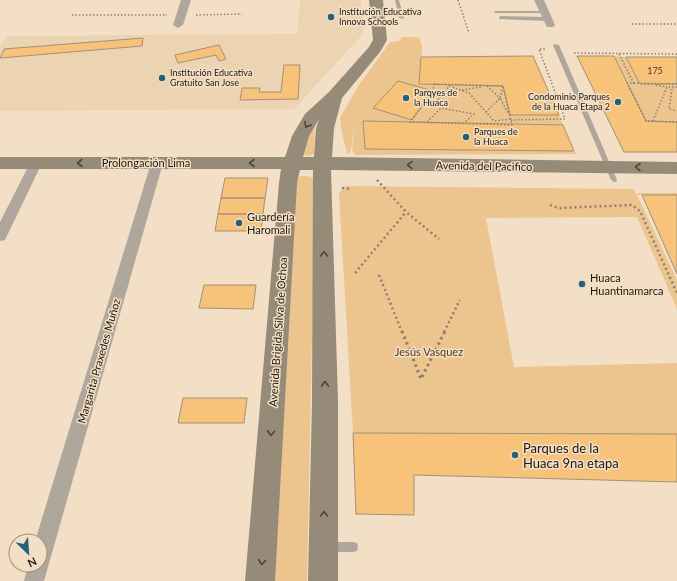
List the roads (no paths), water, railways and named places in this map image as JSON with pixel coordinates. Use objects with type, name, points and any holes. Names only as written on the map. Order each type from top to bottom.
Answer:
[{"type":"street","points":[[178,25],[186,0]]},
{"type":"street","name":"Avenida Brigida Silva de Ochoa","points":[[260,581],[288,183],[291,163],[295,150],[308,122],[316,111],[334,98],[375,49],[380,40],[376,0]]},
{"type":"street","points":[[539,0],[547,19]]},
{"type":"street","name":"Avenida Brigida Silva de Ochoa","points":[[323,581],[328,176],[325,128],[334,98]]},
{"type":"street","name":"Prolongación Lima","points":[[0,163],[291,163]]},
{"type":"street","points":[[0,236],[36,163]]},
{"type":"street","name":"Margarita Praxedes Muñoz","points":[[48,533],[157,163]]},
{"type":"street","name":"Avenida del Pacifico","points":[[291,163],[328,176],[374,177],[611,174],[677,168]]},
{"type":"street","name":"Avenida del Pacifico","points":[[328,176],[611,174],[677,180]]},
{"type":"lane","points":[[397,0],[402,18]]},
{"type":"lane","points":[[496,12],[547,19]]},
{"type":"lane","points":[[501,18],[547,19]]},
{"type":"lane","points":[[556,45],[611,174]]},
{"type":"lane","points":[[324,547],[353,547]]},
{"type":"place","name":"Institución Educativa Innova Schools","points":[[331,17]]},
{"type":"place","name":"Institución Educativa Gratuito San Jose","points":[[162,78]]},
{"type":"place","name":"Parqyes de la Huaca","points":[[406,98]]},
{"type":"place","name":"Condominio Parques de la Huaca Etapa 2","points":[[618,102]]},
{"type":"place","name":"Parques de la Huaca","points":[[466,137]]},
{"type":"place","name":"Guardería Haromali","points":[[239,223]]},
{"type":"place","name":"Huaca Huantinamarca","points":[[582,284]]},
{"type":"place","name":"Parques de la Huaca 9na etapa","points":[[515,455]]},
{"type":"park label","name":"Jesús Vasquez","points":[[429,352]]}]
